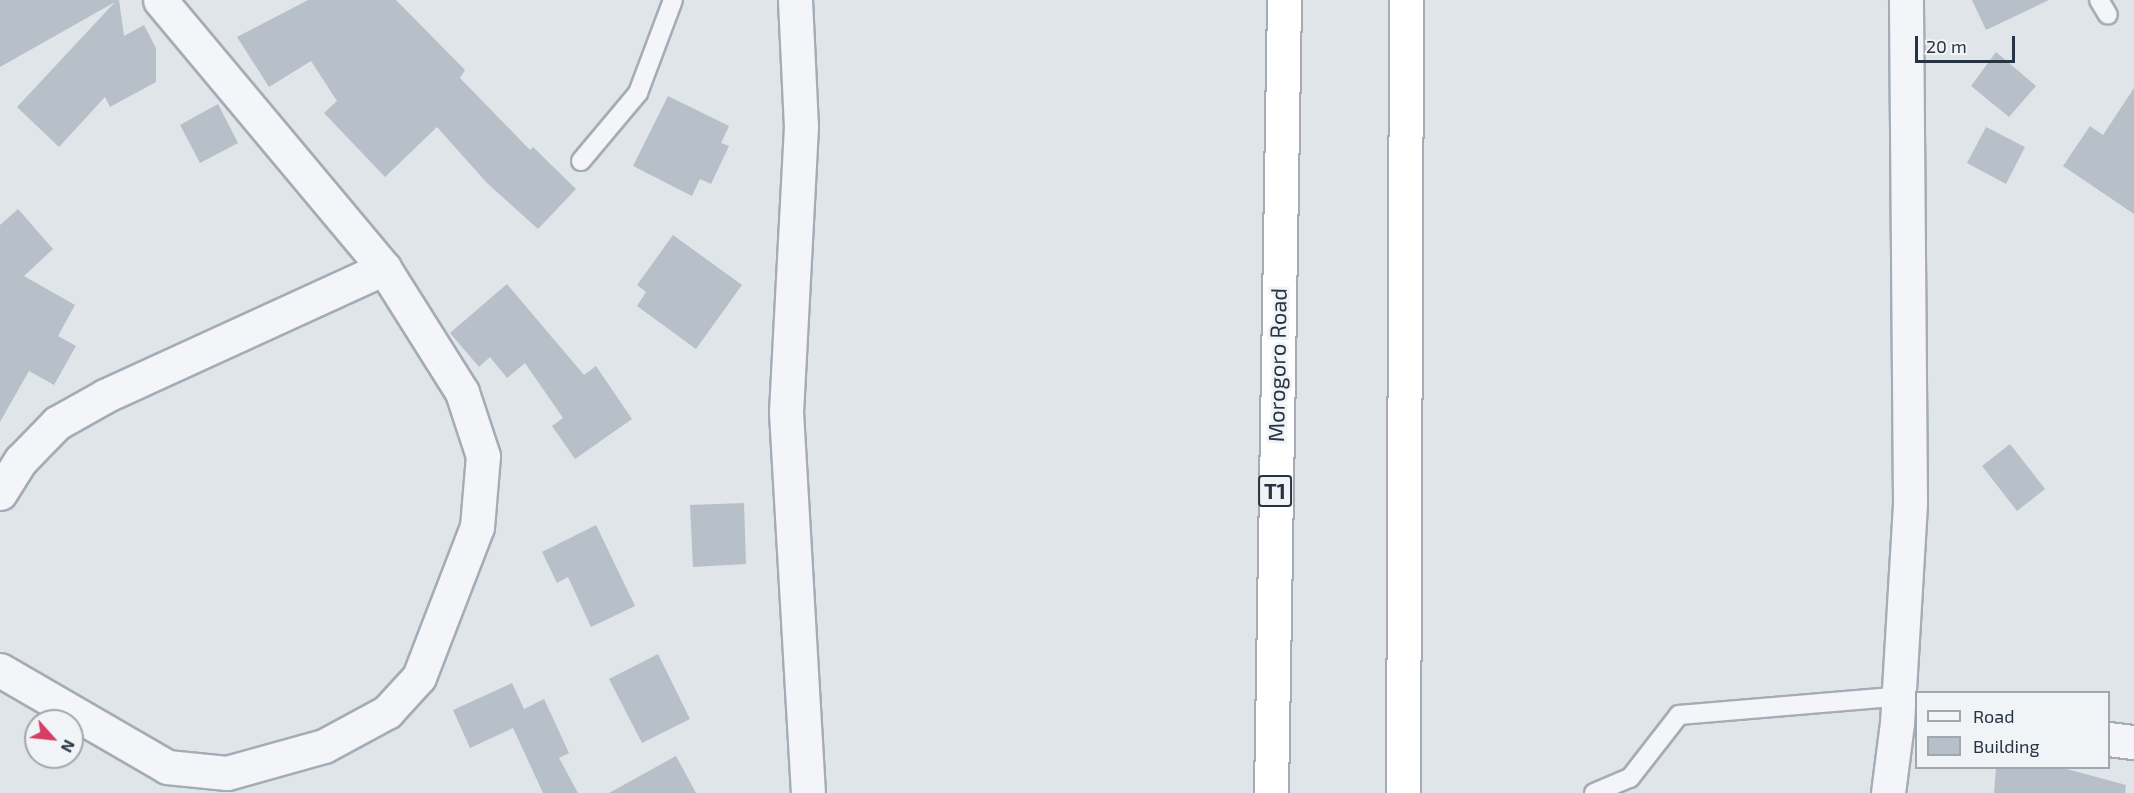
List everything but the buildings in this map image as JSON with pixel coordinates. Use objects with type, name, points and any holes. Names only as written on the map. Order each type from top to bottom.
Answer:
[{"type":"highway","name":"Morogoro Road","points":[[1271,793],[1279,189],[1284,0]]},
{"type":"highway","points":[[1403,793],[1406,0]]},
{"type":"street","points":[[0,670],[167,767],[227,773],[324,746],[387,712],[419,677],[438,636],[477,527],[483,456],[462,392],[384,268],[160,0]]},
{"type":"street","points":[[795,0],[801,126],[786,412],[808,793]]},
{"type":"street","points":[[1888,793],[1903,715],[1910,503],[1906,0]]},
{"type":"street","points":[[0,493],[21,460],[57,423],[105,396],[384,268]]},
{"type":"street","points":[[2110,739],[2134,742]]},
{"type":"lane","points":[[580,161],[638,93],[673,0]]},
{"type":"lane","points":[[1594,793],[1630,778],[1679,715],[1903,715]]}]
